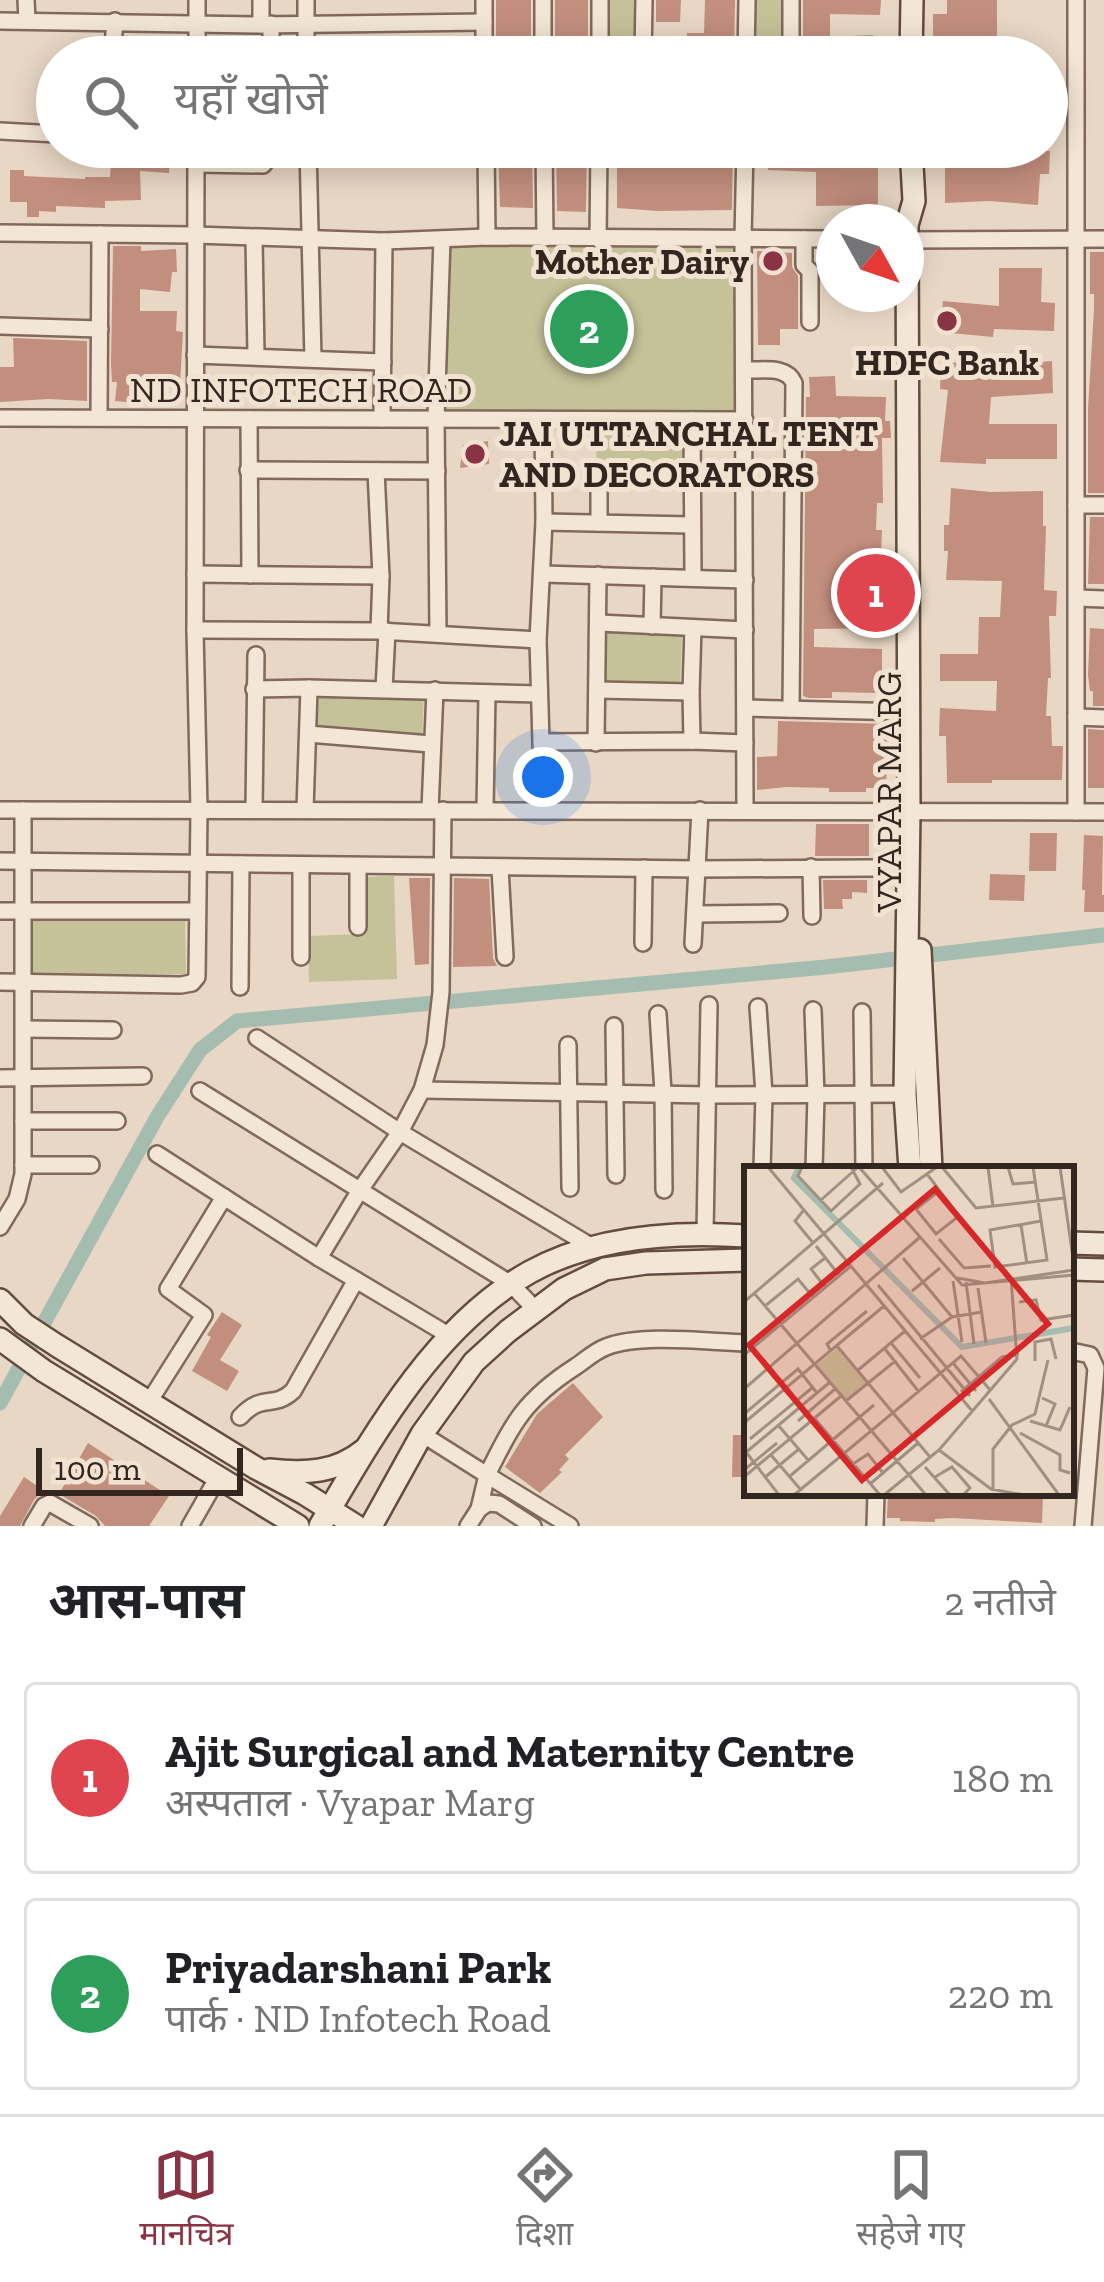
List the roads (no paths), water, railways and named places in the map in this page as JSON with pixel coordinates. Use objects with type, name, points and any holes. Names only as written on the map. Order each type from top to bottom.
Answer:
[{"type":"street","points":[[26,0],[27,20]]},
{"type":"street","points":[[197,0],[197,36]]},
{"type":"street","points":[[260,0],[268,36]]},
{"type":"street","points":[[306,0],[306,36]]},
{"type":"street","points":[[484,0],[484,36]]},
{"type":"street","points":[[543,0],[543,36]]},
{"type":"street","points":[[599,36],[600,0]]},
{"type":"street","points":[[643,36],[644,0]]},
{"type":"street","points":[[746,36],[747,0]]},
{"type":"street","points":[[791,0],[791,36]]},
{"type":"street","points":[[911,36],[912,0]]},
{"type":"street","points":[[1076,0],[1076,812]]},
{"type":"street","points":[[0,21],[484,22]]},
{"type":"street","points":[[114,36],[115,21]]},
{"type":"street","points":[[0,131],[36,133]]},
{"type":"street","points":[[0,982],[192,983],[199,968],[196,168]]},
{"type":"street","points":[[308,168],[313,358]]},
{"type":"street","points":[[486,168],[487,237]]},
{"type":"street","points":[[544,168],[545,238]]},
{"type":"street","points":[[598,239],[599,168]]},
{"type":"street","points":[[745,168],[745,810]]},
{"type":"street","name":"VYAPAR MARG","points":[[912,168],[915,204]]},
{"type":"street","points":[[0,233],[384,241],[816,239]]},
{"type":"street","points":[[99,418],[100,234]]},
{"type":"street","points":[[254,238],[256,356]]},
{"type":"street","points":[[437,633],[436,419],[442,239]]},
{"type":"street","points":[[803,239],[804,266],[810,271],[810,322]]},
{"type":"street","points":[[924,241],[1104,239]]},
{"type":"street","points":[[382,419],[384,241]]},
{"type":"street","name":"VYAPAR MARG","points":[[911,312],[907,712],[915,811]]},
{"type":"street","name":"VYAPAR MARG","points":[[910,1166],[905,1094],[914,975],[912,312]]},
{"type":"street","points":[[0,326],[100,329]]},
{"type":"street","points":[[195,355],[382,362]]},
{"type":"street","points":[[745,370],[778,371],[791,376],[794,383],[791,709]]},
{"type":"street","name":"ND INFOTECH ROAD","points":[[0,418],[745,420]]},
{"type":"street","points":[[249,418],[250,575]]},
{"type":"street","points":[[543,810],[538,640],[544,420]]},
{"type":"street","points":[[692,420],[692,577]]},
{"type":"street","points":[[248,470],[437,471]]},
{"type":"street","points":[[376,471],[384,689]]},
{"type":"street","points":[[599,523],[598,472],[691,473]]},
{"type":"street","points":[[1076,505],[1104,505]]},
{"type":"street","points":[[544,521],[691,526]]},
{"type":"street","points":[[195,574],[381,576]]},
{"type":"street","points":[[542,574],[745,580]]},
{"type":"street","points":[[596,743],[598,575]]},
{"type":"street","points":[[652,626],[653,577]]},
{"type":"street","points":[[1077,598],[1104,599]]},
{"type":"street","points":[[599,623],[745,630]]},
{"type":"street","points":[[692,741],[694,628]]},
{"type":"street","points":[[195,631],[383,631],[538,640]]},
{"type":"street","points":[[254,810],[256,655]]},
{"type":"street","points":[[305,810],[309,688]]},
{"type":"street","points":[[254,689],[539,694]]},
{"type":"street","points":[[598,690],[691,692]]},
{"type":"street","points":[[319,1258],[422,1090],[440,1022],[442,866],[431,744],[435,691]]},
{"type":"street","points":[[485,810],[487,693]]},
{"type":"street","points":[[745,708],[907,712]]},
{"type":"street","points":[[1076,717],[1104,718]]},
{"type":"street","points":[[308,734],[431,744]]},
{"type":"street","points":[[541,742],[745,743]]},
{"type":"street","points":[[0,809],[1104,812]]},
{"type":"street","points":[[0,1227],[17,1199],[23,1165],[23,809]]},
{"type":"street","points":[[693,944],[700,810]]},
{"type":"street","points":[[0,861],[873,868]]},
{"type":"street","points":[[240,987],[241,864]]},
{"type":"street","points":[[301,865],[301,957]]},
{"type":"street","points":[[358,866],[358,927]]},
{"type":"street","points":[[811,867],[812,916]]},
{"type":"street","points":[[500,868],[505,957]]},
{"type":"street","points":[[643,943],[644,868]]},
{"type":"street","points":[[0,911],[197,911]]},
{"type":"street","points":[[695,914],[779,913]]},
{"type":"street","name":"VYAPAR MARG","points":[[914,975],[931,1166]]},
{"type":"street","points":[[705,1233],[709,1005]]},
{"type":"street","points":[[758,1007],[764,1094],[762,1166]]},
{"type":"street","points":[[813,1010],[814,1166]]},
{"type":"street","points":[[862,1012],[864,1166]]},
{"type":"street","points":[[658,1014],[664,1190]]},
{"type":"street","points":[[614,1026],[616,1175]]},
{"type":"street","points":[[24,1030],[113,1030]]},
{"type":"street","points":[[257,1037],[400,1132],[594,1247]]},
{"type":"street","points":[[568,1045],[570,1188]]},
{"type":"street","points":[[0,1078],[142,1076]]},
{"type":"street","points":[[422,1090],[905,1094]]},
{"type":"street","points":[[200,1091],[511,1284],[536,1310]]},
{"type":"street","points":[[23,1121],[117,1121]]},
{"type":"street","points":[[157,1154],[450,1336]]},
{"type":"street","points":[[23,1165],[91,1165]]},
{"type":"street","points":[[149,1402],[204,1315],[168,1289],[224,1197]]},
{"type":"street","points":[[325,1518],[416,1378],[450,1336],[511,1284],[535,1269],[594,1247],[646,1237],[744,1236]]},
{"type":"street","points":[[1074,1243],[1104,1244]]},
{"type":"street","points":[[370,1526],[422,1434],[474,1362],[564,1289],[605,1269],[646,1262],[744,1260]]},
{"type":"street","points":[[1074,1269],[1104,1270]]},
{"type":"street","points":[[240,1417],[256,1402],[278,1401],[293,1391],[356,1280]]},
{"type":"street","points":[[0,1300],[24,1324],[256,1468],[325,1518],[356,1526]]},
{"type":"street","points":[[468,1526],[512,1424],[554,1382],[607,1346],[649,1340],[744,1343]]},
{"type":"street","points":[[4,1342],[218,1478],[270,1517],[298,1526]]},
{"type":"street","points":[[1074,1352],[1090,1355],[1096,1368],[1083,1526]]},
{"type":"street","points":[[422,1434],[570,1526]]},
{"type":"street","points":[[256,1468],[325,1471],[350,1461],[370,1444]]},
{"type":"street","points":[[1074,1446],[1090,1446]]},
{"type":"street","points":[[190,1526],[218,1478]]},
{"type":"street","points":[[875,1526],[876,1496]]},
{"type":"street","points":[[32,1526],[50,1503],[89,1526]]},
{"type":"street","points":[[479,1509],[488,1503],[499,1504],[533,1526]]},
{"type":"waterway","points":[[0,1403],[157,1117],[200,1050],[237,1021],[826,967],[1104,935]]},
{"type":"place","name":"Mother Dairy","points":[[773,261]]},
{"type":"place","name":"HDFC Bank","points":[[947,321]]},
{"type":"place","name":"Priyadarshani Park","points":[[589,329]]},
{"type":"place","name":"JAI UTTANCHAL TENT AND DECORATORS","points":[[475,454]]},
{"type":"place","name":"Ajit Surgical and Maternity Centre","points":[[876,593]]}]
